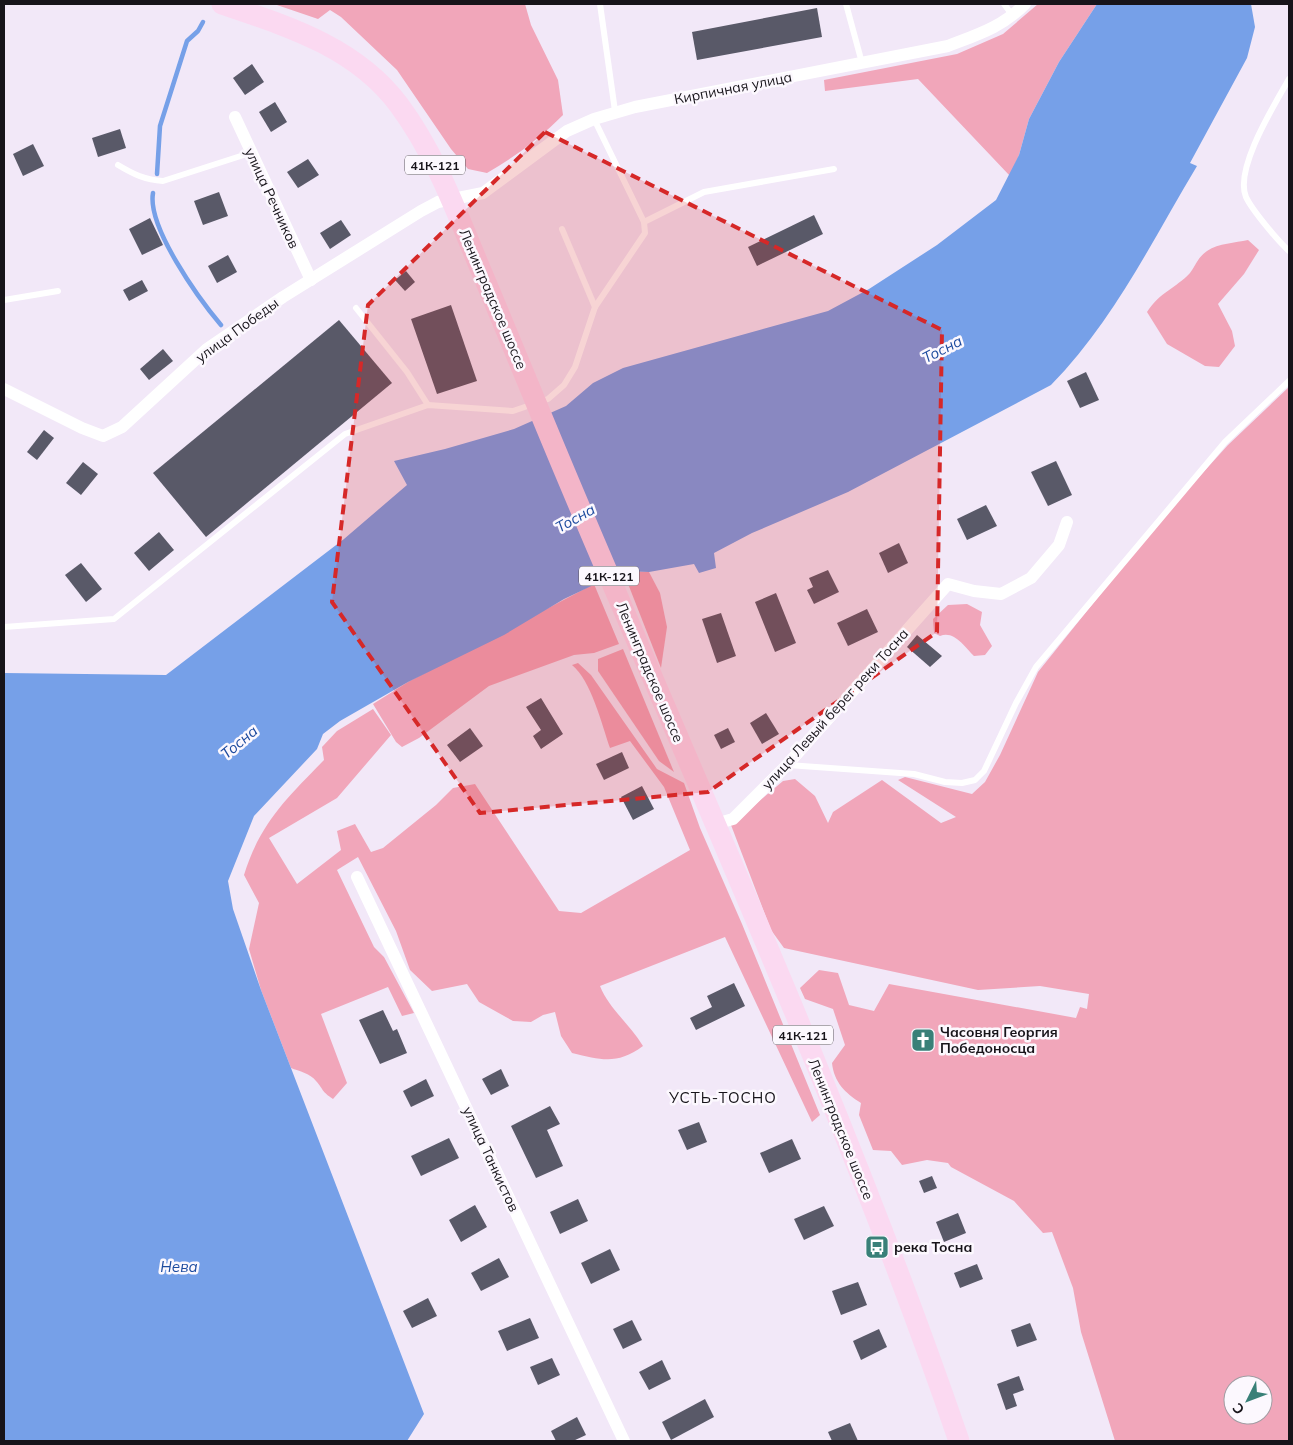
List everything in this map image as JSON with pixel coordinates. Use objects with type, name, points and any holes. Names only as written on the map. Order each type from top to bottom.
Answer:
[{"type":"main road","name":"Ленинградское шоссе","points":[[222,4],[315,39],[343,53],[372,75],[398,102],[427,146],[520,360],[715,824],[888,1243],[959,1441]]},
{"type":"street","name":"Кирпичная улица","points":[[452,201],[484,193],[495,187],[566,131],[615,111],[948,46],[996,28],[1013,16],[1025,4]]},
{"type":"street","name":"улица Речников","points":[[235,117],[250,153],[311,280]]},
{"type":"street","name":"улица Победы","points":[[4,389],[82,428],[103,436],[122,427],[207,349],[311,280],[421,211],[438,202],[452,201]]},
{"type":"street","name":"улица Левый берег реки Тосна","points":[[715,824],[733,819],[787,765],[948,584],[974,591],[1001,594],[1031,578],[1059,545],[1067,522]]},
{"type":"street","name":"улица Танкистов","points":[[357,877],[624,1441]]},
{"type":"lane","points":[[600,4],[615,111]]},
{"type":"lane","points":[[846,4],[862,63]]},
{"type":"lane","points":[[1004,4],[1013,16]]},
{"type":"lane","points":[[1289,79],[1263,125],[1245,171],[1245,196],[1289,251]]},
{"type":"lane","points":[[4,626],[114,619],[345,434],[428,405],[514,411],[548,399],[564,385],[575,367],[595,307],[616,273],[640,242],[644,233],[644,222],[594,119]]},
{"type":"lane","points":[[118,164],[133,174],[150,180],[163,181],[250,153]]},
{"type":"lane","points":[[644,222],[704,192],[834,169]]},
{"type":"lane","points":[[562,229],[595,307]]},
{"type":"lane","points":[[4,300],[58,290]]},
{"type":"lane","points":[[356,308],[407,372],[428,405]]},
{"type":"lane","points":[[787,765],[914,774],[945,782],[962,783],[975,780],[984,771],[1016,703],[1036,667],[1225,442],[1289,381]]},
{"type":"highlighted area","points":[[545,132],[942,330],[937,632],[708,792],[480,813],[332,602],[368,305]]},
{"type":"shaded area","points":[[274,4],[525,4],[531,25],[558,80],[563,115],[527,147],[487,173],[468,169],[451,149],[397,70],[341,17],[330,10],[318,19]]},
{"type":"shaded area","points":[[1038,4],[1097,4],[1059,62],[1029,119],[1019,155],[1010,176],[918,79],[825,91],[824,80],[957,54],[1003,34]]},
{"type":"shaded area","points":[[1248,240],[1259,250],[1244,274],[1218,304],[1232,331],[1235,346],[1219,367],[1205,366],[1167,344],[1147,312],[1157,300],[1190,273],[1204,253],[1222,245]]},
{"type":"shaded area","points":[[1289,387],[1289,1441],[1115,1441],[1081,1332],[1073,1288],[1052,1232],[1043,1233],[1014,1201],[951,1167],[948,1163],[927,1160],[902,1165],[891,1151],[873,1150],[859,1115],[861,1103],[841,1086],[833,1070],[832,1063],[845,1045],[833,1009],[805,999],[800,988],[819,970],[838,973],[849,1005],[874,1011],[889,984],[1076,1018],[1080,1007],[1087,1009],[1089,994],[1040,986],[978,990],[784,948],[771,930],[731,825],[783,781],[795,779],[815,796],[828,823],[833,812],[882,780],[941,823],[956,817],[898,780],[905,777],[972,794],[985,782],[1000,755],[1038,672],[1160,520],[1228,445]]},
{"type":"shaded area","points":[[623,571],[649,572],[660,593],[667,627],[661,668]]},
{"type":"shaded area","points":[[594,584],[619,644],[594,653],[574,655],[489,686],[419,738],[402,747],[396,742],[373,704],[408,682]]},
{"type":"shaded area","points":[[967,604],[982,612],[980,625],[992,646],[985,655],[974,656],[955,637],[950,635],[940,636],[934,633],[933,619],[948,605]]},
{"type":"shaded area","points":[[623,649],[674,772],[659,761],[598,671],[598,659]]},
{"type":"shaded area","points":[[578,663],[591,675],[657,769],[684,783],[700,828],[742,924],[820,1115],[812,1122],[725,937],[600,986],[614,1009],[643,1046],[625,1056],[609,1059],[572,1053],[561,1036],[555,1012],[543,1015],[531,1022],[513,1021],[479,1002],[467,984],[432,991],[410,970],[396,931],[358,857],[337,870],[374,947],[384,957],[414,1013],[402,1016],[388,987],[321,1014],[347,1083],[333,1099],[324,1092],[311,1076],[291,1068],[261,990],[249,949],[259,903],[244,875],[258,840],[276,812],[324,760],[322,747],[337,731],[373,709],[391,735],[337,798],[269,838],[297,884],[341,850],[337,831],[355,824],[371,852],[383,848],[436,805],[453,788],[475,784],[559,911],[581,913],[690,850],[664,787],[630,741],[610,748],[585,681],[572,665]]},
{"type":"water","points":[[1097,4],[1251,4],[1255,27],[1247,58],[1190,163],[1197,166],[1113,308],[1094,335],[1051,385],[848,492],[752,533],[714,553],[716,568],[699,573],[694,564],[649,572],[623,571],[564,599],[504,635],[408,682],[340,721],[323,734],[317,749],[254,816],[228,881],[233,909],[261,990],[424,1414],[407,1441],[4,1441],[4,673],[166,675],[344,539],[407,485],[394,461],[445,449],[514,429],[566,406],[593,383],[623,368],[828,311],[869,289],[937,245],[996,200],[1019,155],[1029,119],[1059,62]]},
{"type":"building","points":[[817,8],[822,37],[697,60],[692,32]]},
{"type":"building","points":[[252,64],[264,82],[245,95],[233,78]]},
{"type":"building","points":[[275,102],[287,122],[271,132],[259,112]]},
{"type":"building","points":[[120,129],[126,148],[98,157],[92,138]]},
{"type":"building","points":[[33,144],[44,166],[23,176],[13,154]]},
{"type":"building","points":[[308,159],[319,175],[298,188],[287,172]]},
{"type":"building","points":[[219,192],[228,216],[203,225],[194,201]]},
{"type":"building","points":[[814,215],[823,234],[757,266],[748,247]]},
{"type":"building","points":[[150,218],[163,245],[142,255],[129,229]]},
{"type":"building","points":[[341,220],[351,235],[330,249],[320,233]]},
{"type":"building","points":[[228,255],[237,272],[217,283],[208,266]]},
{"type":"building","points":[[406,271],[415,282],[405,291],[395,280]]},
{"type":"building","points":[[142,280],[148,291],[129,301],[123,290]]},
{"type":"building","points":[[451,305],[477,381],[437,394],[411,319]]},
{"type":"building","points":[[339,320],[392,383],[206,537],[153,473]]},
{"type":"building","points":[[163,349],[173,361],[149,380],[140,369]]},
{"type":"building","points":[[1086,372],[1099,400],[1080,408],[1067,381]]},
{"type":"building","points":[[44,430],[54,438],[37,460],[27,452]]},
{"type":"building","points":[[1056,461],[1072,495],[1048,506],[1031,472]]},
{"type":"building","points":[[83,462],[98,474],[81,495],[66,483]]},
{"type":"building","points":[[986,505],[997,526],[967,540],[957,519]]},
{"type":"building","points":[[159,532],[174,550],[149,571],[134,553]]},
{"type":"building","points":[[899,543],[908,563],[888,573],[879,553]]},
{"type":"building","points":[[81,563],[102,589],[86,602],[65,575]]},
{"type":"building","points":[[828,570],[839,592],[814,604],[807,590],[813,587],[809,578]]},
{"type":"building","points":[[776,593],[796,643],[775,652],[755,602]]},
{"type":"building","points":[[867,609],[878,632],[848,646],[837,623]]},
{"type":"building","points":[[721,613],[736,656],[717,663],[702,619]]},
{"type":"building","points":[[917,635],[942,656],[930,667],[907,647]]},
{"type":"building","points":[[541,698],[563,734],[541,749],[533,736],[541,730],[526,707]]},
{"type":"building","points":[[766,713],[779,734],[762,744],[750,723]]},
{"type":"building","points":[[470,728],[483,746],[460,762],[447,745]]},
{"type":"building","points":[[728,728],[735,742],[721,749],[714,735]]},
{"type":"building","points":[[622,752],[629,768],[604,780],[596,764]]},
{"type":"building","points":[[642,786],[654,809],[633,820],[621,797]]},
{"type":"building","points":[[734,983],[745,1006],[696,1030],[690,1018],[712,1007],[707,996]]},
{"type":"building","points":[[383,1010],[393,1031],[397,1029],[407,1053],[380,1064],[359,1020]]},
{"type":"building","points":[[501,1069],[509,1086],[491,1095],[482,1079]]},
{"type":"building","points":[[426,1079],[434,1096],[411,1107],[403,1091]]},
{"type":"building","points":[[550,1106],[560,1124],[547,1130],[563,1166],[536,1178],[511,1126]]},
{"type":"building","points":[[699,1122],[707,1142],[687,1150],[678,1130]]},
{"type":"building","points":[[449,1138],[459,1158],[421,1176],[411,1156]]},
{"type":"building","points":[[792,1139],[801,1159],[769,1173],[760,1153]]},
{"type":"building","points":[[932,1176],[937,1188],[924,1193],[919,1181]]},
{"type":"building","points":[[578,1199],[588,1221],[560,1234],[550,1212]]},
{"type":"building","points":[[475,1205],[487,1227],[461,1242],[449,1220]]},
{"type":"building","points":[[824,1206],[834,1226],[804,1240],[794,1219]]},
{"type":"building","points":[[958,1213],[966,1233],[944,1242],[936,1222]]},
{"type":"building","points":[[610,1249],[620,1270],[591,1284],[581,1263]]},
{"type":"building","points":[[499,1258],[509,1277],[481,1291],[471,1273]]},
{"type":"building","points":[[977,1264],[983,1279],[960,1288],[954,1273]]},
{"type":"building","points":[[858,1282],[867,1305],[841,1315],[832,1291]]},
{"type":"building","points":[[428,1298],[437,1316],[412,1328],[403,1311]]},
{"type":"building","points":[[530,1318],[539,1338],[507,1351],[498,1331]]},
{"type":"building","points":[[632,1320],[642,1340],[623,1349],[613,1329]]},
{"type":"building","points":[[1030,1323],[1037,1340],[1017,1347],[1011,1330]]},
{"type":"building","points":[[879,1329],[887,1347],[861,1360],[853,1341]]},
{"type":"building","points":[[552,1358],[560,1375],[538,1385],[530,1367]]},
{"type":"building","points":[[662,1360],[671,1379],[649,1390],[639,1372]]},
{"type":"building","points":[[1019,1376],[1024,1390],[1013,1394],[1017,1406],[1006,1410],[997,1384]]},
{"type":"building","points":[[705,1399],[714,1417],[671,1440],[662,1422]]},
{"type":"building","points":[[577,1417],[586,1435],[573,1441],[556,1441],[551,1431]]},
{"type":"building","points":[[850,1423],[858,1441],[832,1441],[828,1432]]},
{"type":"waterway","points":[[157,174],[160,126],[187,41],[198,31],[203,22]]},
{"type":"waterway","points":[[153,193],[153,207],[166,243],[188,281],[221,325]]},
{"type":"place","name":"Часовня Георгия Победоносца","points":[[923,1040]]},
{"type":"place","name":"река Тосна","points":[[877,1247]]},
{"type":"district","name":"УСТЬ-ТОСНО","points":[[723,1097]]},
{"type":"water label","name":"Тосна","points":[[942,349]]},
{"type":"water label","name":"Тосна","points":[[575,518]]},
{"type":"water label","name":"Тосна","points":[[239,742]]},
{"type":"water label","name":"Нева","points":[[179,1266]]}]
